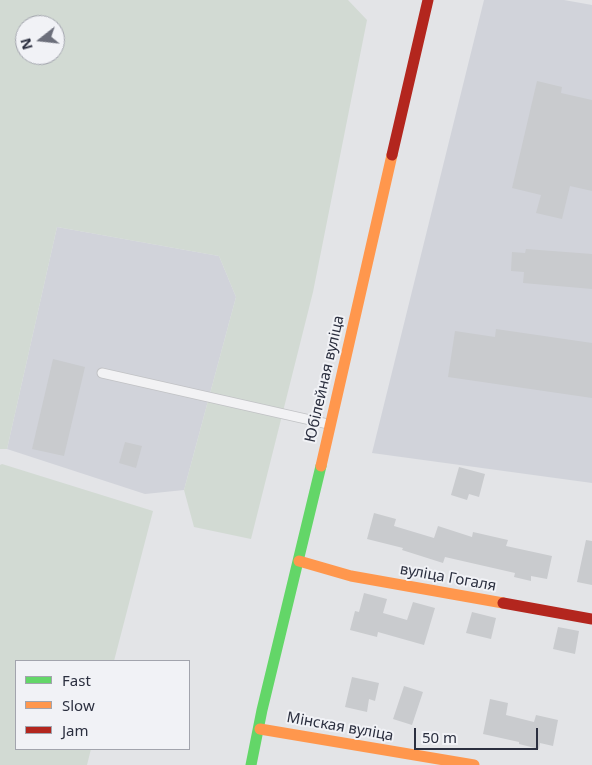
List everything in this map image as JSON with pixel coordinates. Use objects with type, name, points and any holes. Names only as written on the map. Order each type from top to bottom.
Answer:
[{"type":"main road","name":"Юбілейная вуліца","points":[[251,765],[260,729],[262,710],[299,562],[428,0]]},
{"type":"main road","name":"вуліца Гогаля","points":[[299,562],[352,576],[592,620]]},
{"type":"main road","name":"Мінская вуліца","points":[[260,729],[474,765]]},
{"type":"lane","points":[[102,373],[330,424]]},
{"type":"shaded area","points":[[0,0],[348,0],[367,20],[313,292],[251,539],[194,527],[184,490],[236,297],[219,256],[57,227],[7,449],[0,449]]},
{"type":"shaded area","points":[[484,0],[564,0],[592,5],[592,483],[372,453]]},
{"type":"shaded area","points":[[57,227],[219,256],[236,297],[184,490],[145,494],[7,449]]},
{"type":"shaded area","points":[[2,464],[153,511],[114,660],[15,660],[15,750],[91,750],[87,765],[0,765],[0,465]]},
{"type":"building","points":[[537,81],[562,87],[561,93],[592,100],[592,191],[570,186],[562,219],[536,213],[541,195],[512,188]]},
{"type":"building","points":[[526,249],[592,254],[592,289],[523,283],[524,272],[511,271],[512,252],[525,253]]},
{"type":"building","points":[[496,329],[592,343],[592,398],[448,377],[455,331],[495,337]]},
{"type":"building","points":[[53,359],[85,367],[64,456],[32,449]]},
{"type":"building","points":[[125,442],[142,446],[136,468],[119,463]]},
{"type":"building","points":[[459,467],[485,474],[479,497],[469,494],[467,500],[451,495]]},
{"type":"building","points":[[374,513],[396,519],[394,526],[434,538],[438,526],[472,537],[473,532],[508,540],[506,546],[552,556],[547,579],[531,576],[531,581],[514,577],[515,573],[445,557],[443,563],[402,550],[403,548],[367,539]]},
{"type":"building","points":[[586,540],[592,541],[592,585],[577,582]]},
{"type":"building","points":[[364,593],[387,599],[383,613],[407,620],[413,602],[435,608],[424,645],[378,632],[377,637],[350,630],[355,611],[359,612]]},
{"type":"building","points":[[472,612],[496,618],[491,639],[466,633]]},
{"type":"building","points":[[558,627],[579,631],[575,654],[553,649]]},
{"type":"building","points":[[352,677],[379,683],[375,701],[369,699],[367,712],[345,707]]},
{"type":"building","points":[[404,686],[423,692],[412,725],[393,719]]},
{"type":"building","points":[[490,699],[508,703],[506,715],[534,722],[536,715],[558,720],[553,746],[540,743],[539,749],[519,744],[519,742],[483,734]]},
{"type":"traffic: fast","points":[[251,765],[262,710],[321,466]]},
{"type":"traffic: slow","points":[[321,466],[392,155]]},
{"type":"traffic: slow","points":[[299,561],[351,576],[503,603]]},
{"type":"traffic: slow","points":[[260,729],[474,765]]},
{"type":"traffic: jam","points":[[392,155],[428,0]]},
{"type":"traffic: jam","points":[[503,603],[592,619]]}]
